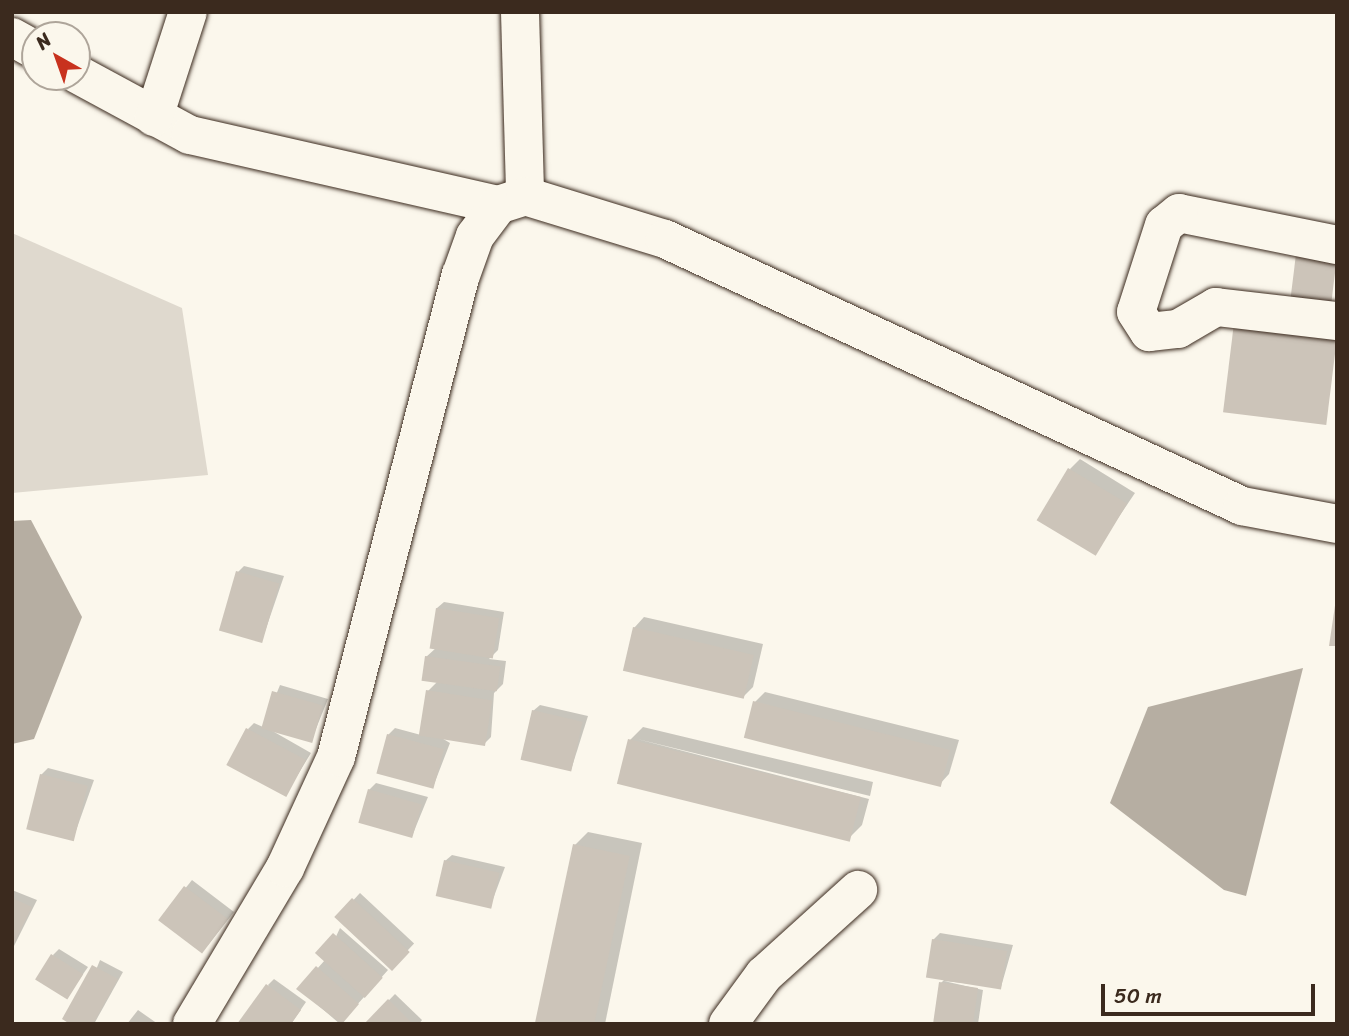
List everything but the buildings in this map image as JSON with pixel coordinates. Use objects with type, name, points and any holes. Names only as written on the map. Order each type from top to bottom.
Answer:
[{"type":"street","points":[[155,117],[188,12]]},
{"type":"street","points":[[192,1024],[285,868],[336,757],[461,275],[475,236],[512,200],[520,12]]},
{"type":"street","points":[[91,82],[190,135],[311,167],[512,200],[666,239],[1242,506],[1337,524]]},
{"type":"street","points":[[1337,245],[1179,213],[1164,225],[1136,312],[1149,332],[1178,329],[1216,307],[1337,321]]},
{"type":"street","points":[[728,1024],[764,975],[858,890]]},
{"type":"shaded area","points":[[12,233],[182,308],[208,475],[12,493]]},
{"type":"shaded area","points":[[31,520],[82,617],[34,739],[12,744],[12,521]]},
{"type":"shaded area","points":[[1303,668],[1246,896],[1224,890],[1110,803],[1148,707]]}]
